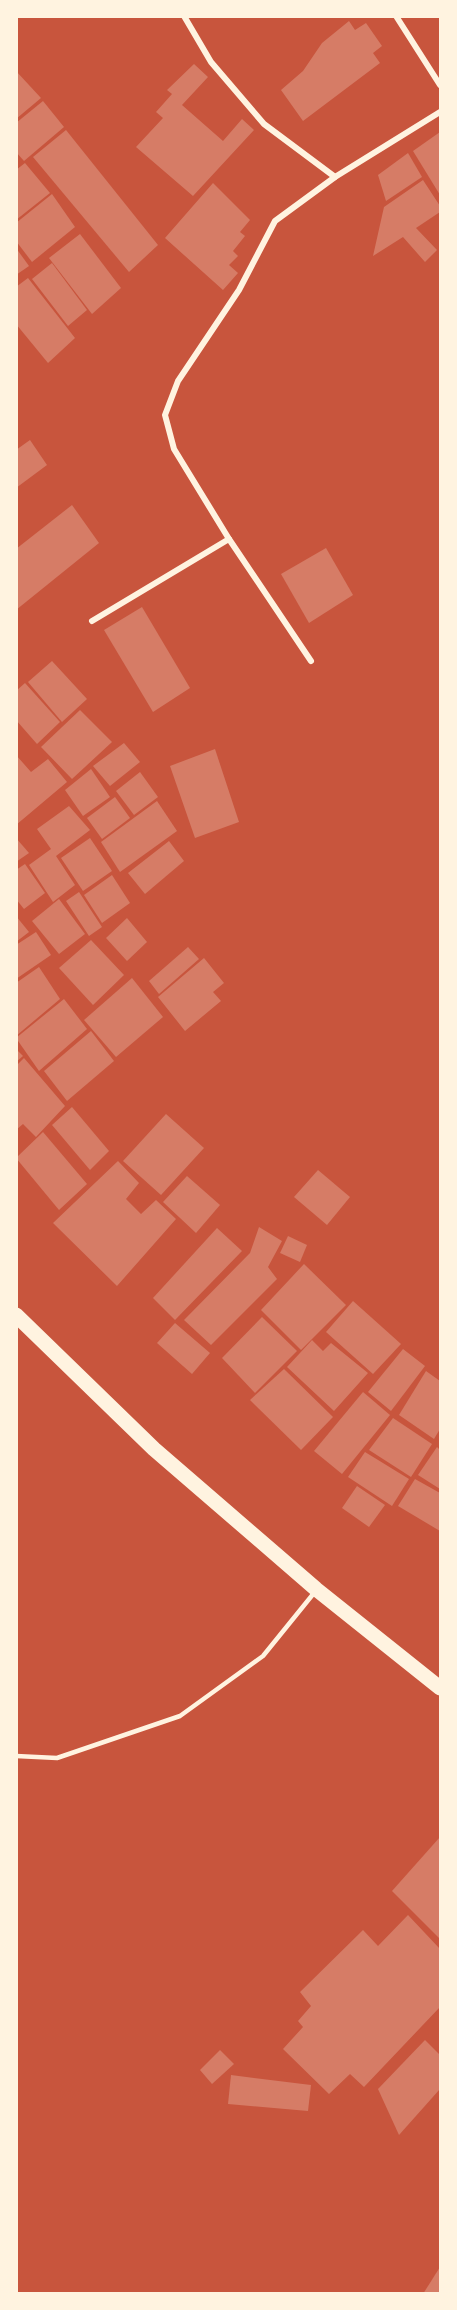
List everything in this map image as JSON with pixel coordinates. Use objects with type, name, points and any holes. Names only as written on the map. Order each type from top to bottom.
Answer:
[{"type":"main road","points":[[16,1315],[154,1449],[316,1589],[441,1688]]},
{"type":"street","points":[[184,16],[212,62],[264,124],[335,177]]},
{"type":"street","points":[[396,16],[441,85]]},
{"type":"street","points":[[312,661],[229,538],[174,449],[165,416],[178,381],[239,290],[275,221],[335,177],[441,112]]},
{"type":"street","points":[[92,621],[229,538]]},
{"type":"lane","points":[[16,1756],[57,1758],[180,1716],[263,1656],[316,1589]]},
{"type":"building","points":[[349,21],[355,30],[366,23],[382,46],[373,53],[380,63],[303,121],[281,90],[303,71],[322,43]]},
{"type":"building","points":[[194,64],[208,77],[182,105],[223,141],[242,119],[254,130],[193,196],[136,147],[163,118],[156,112],[172,94],[167,90]]},
{"type":"building","points":[[16,71],[41,98],[16,119]]},
{"type":"building","points":[[43,101],[64,127],[24,161],[16,152],[16,123]]},
{"type":"building","points":[[66,130],[158,245],[129,272],[33,157]]},
{"type":"building","points":[[440,132],[440,195],[413,151]]},
{"type":"building","points":[[408,153],[422,177],[386,201],[378,175]]},
{"type":"building","points":[[25,163],[50,193],[16,220],[16,170]]},
{"type":"building","points":[[423,180],[440,206],[440,212],[416,228],[437,250],[425,262],[403,237],[373,256],[384,207]]},
{"type":"building","points":[[213,183],[250,220],[240,232],[245,236],[233,251],[238,256],[229,265],[238,273],[223,290],[165,238]]},
{"type":"building","points":[[52,194],[75,227],[32,262],[16,241],[16,223]]},
{"type":"building","points":[[80,234],[121,288],[92,314],[49,258]]},
{"type":"building","points":[[16,248],[29,266],[16,275]]},
{"type":"building","points":[[52,263],[87,310],[68,326],[32,279]]},
{"type":"building","points":[[28,278],[75,338],[48,363],[16,324],[16,287]]},
{"type":"building","points":[[30,440],[47,465],[16,488],[16,450]]},
{"type":"building","points":[[72,505],[99,543],[16,610],[16,549]]},
{"type":"building","points":[[326,548],[353,595],[309,623],[281,574]]},
{"type":"building","points":[[142,607],[190,688],[153,712],[104,630]]},
{"type":"building","points":[[52,661],[87,699],[62,722],[28,682]]},
{"type":"building","points":[[25,683],[60,722],[37,744],[16,720],[16,691]]},
{"type":"building","points":[[80,710],[112,742],[72,779],[41,747]]},
{"type":"building","points":[[124,743],[140,762],[110,786],[93,766]]},
{"type":"building","points":[[215,749],[239,822],[195,838],[170,766]]},
{"type":"building","points":[[16,755],[31,772],[48,759],[67,782],[16,825]]},
{"type":"building","points":[[91,769],[110,797],[83,816],[65,790]]},
{"type":"building","points":[[140,772],[158,797],[134,815],[116,791]]},
{"type":"building","points":[[115,797],[130,818],[102,839],[87,818]]},
{"type":"building","points":[[157,801],[177,831],[120,872],[101,842]]},
{"type":"building","points":[[69,806],[90,830],[56,856],[75,885],[53,902],[29,865],[51,849],[37,829]]},
{"type":"building","points":[[16,838],[29,853],[16,862]]},
{"type":"building","points":[[90,838],[112,871],[83,891],[61,858]]},
{"type":"building","points":[[169,841],[184,861],[145,894],[128,873]]},
{"type":"building","points":[[25,864],[45,893],[24,909],[16,899],[16,870]]},
{"type":"building","points":[[112,875],[130,903],[102,923],[84,895]]},
{"type":"building","points":[[79,892],[102,927],[89,936],[66,901]]},
{"type":"building","points":[[59,899],[85,934],[59,954],[32,921]]},
{"type":"building","points":[[16,916],[29,932],[16,942]]},
{"type":"building","points":[[127,918],[147,942],[127,961],[106,938]]},
{"type":"building","points":[[36,932],[51,955],[16,979],[16,945]]},
{"type":"building","points":[[91,940],[124,975],[93,1005],[59,968]]},
{"type":"building","points":[[188,947],[199,959],[159,994],[149,981]]},
{"type":"building","points":[[204,958],[224,983],[213,992],[221,1001],[185,1031],[158,997]]},
{"type":"building","points":[[39,967],[60,999],[16,1036],[16,983]]},
{"type":"building","points":[[132,978],[163,1017],[116,1057],[84,1020]]},
{"type":"building","points":[[64,999],[87,1029],[39,1071],[16,1038]]},
{"type":"building","points":[[91,1031],[114,1061],[67,1101],[44,1071]]},
{"type":"building","points":[[16,1049],[23,1056],[16,1062]]},
{"type":"building","points":[[24,1058],[65,1106],[36,1137],[23,1124],[16,1130],[16,1066]]},
{"type":"building","points":[[72,1107],[109,1151],[90,1170],[52,1125]]},
{"type":"building","points":[[166,1114],[204,1148],[161,1195],[123,1161]]},
{"type":"building","points":[[43,1132],[87,1184],[59,1210],[16,1158]]},
{"type":"building","points":[[118,1161],[139,1183],[126,1199],[141,1214],[156,1200],[176,1219],[117,1286],[53,1223]]},
{"type":"building","points":[[318,1170],[350,1197],[327,1225],[294,1197]]},
{"type":"building","points":[[187,1176],[220,1205],[196,1233],[163,1202]]},
{"type":"building","points":[[259,1227],[282,1241],[268,1267],[277,1279],[211,1345],[184,1320],[250,1253]]},
{"type":"building","points":[[217,1228],[242,1251],[175,1320],[153,1298]]},
{"type":"building","points":[[288,1236],[307,1245],[300,1262],[280,1253]]},
{"type":"building","points":[[304,1264],[346,1305],[301,1350],[261,1310]]},
{"type":"building","points":[[353,1301],[401,1344],[373,1374],[326,1332]]},
{"type":"building","points":[[262,1317],[297,1351],[255,1393],[222,1358]]},
{"type":"building","points":[[175,1323],[210,1353],[192,1374],[157,1343]]},
{"type":"building","points":[[312,1340],[323,1351],[331,1343],[368,1373],[334,1411],[287,1367]]},
{"type":"building","points":[[403,1349],[425,1366],[391,1411],[368,1392]]},
{"type":"building","points":[[284,1369],[333,1417],[301,1450],[250,1400]]},
{"type":"building","points":[[426,1371],[440,1381],[440,1429],[434,1439],[399,1415]]},
{"type":"building","points":[[363,1392],[390,1415],[342,1474],[314,1451]]},
{"type":"building","points":[[393,1418],[432,1444],[411,1477],[369,1450]]},
{"type":"building","points":[[437,1447],[440,1450],[440,1489],[418,1475]]},
{"type":"building","points":[[365,1452],[409,1479],[392,1506],[348,1477]]},
{"type":"building","points":[[415,1479],[440,1493],[440,1531],[398,1506]]},
{"type":"building","points":[[357,1486],[385,1505],[369,1527],[342,1508]]},
{"type":"building","points":[[440,1837],[440,1939],[392,1891]]},
{"type":"building","points":[[408,1915],[440,1949],[440,2007],[364,2087],[350,2074],[329,2094],[283,2049],[303,2027],[298,2021],[311,2006],[300,1992],[363,1930],[378,1946]]},
{"type":"building","points":[[425,2040],[440,2055],[440,2089],[399,2135],[378,2089]]},
{"type":"building","points":[[220,2050],[234,2064],[212,2084],[200,2070]]},
{"type":"building","points":[[231,2075],[311,2085],[308,2111],[228,2104]]},
{"type":"building","points":[[440,2267],[440,2294],[423,2294]]}]
